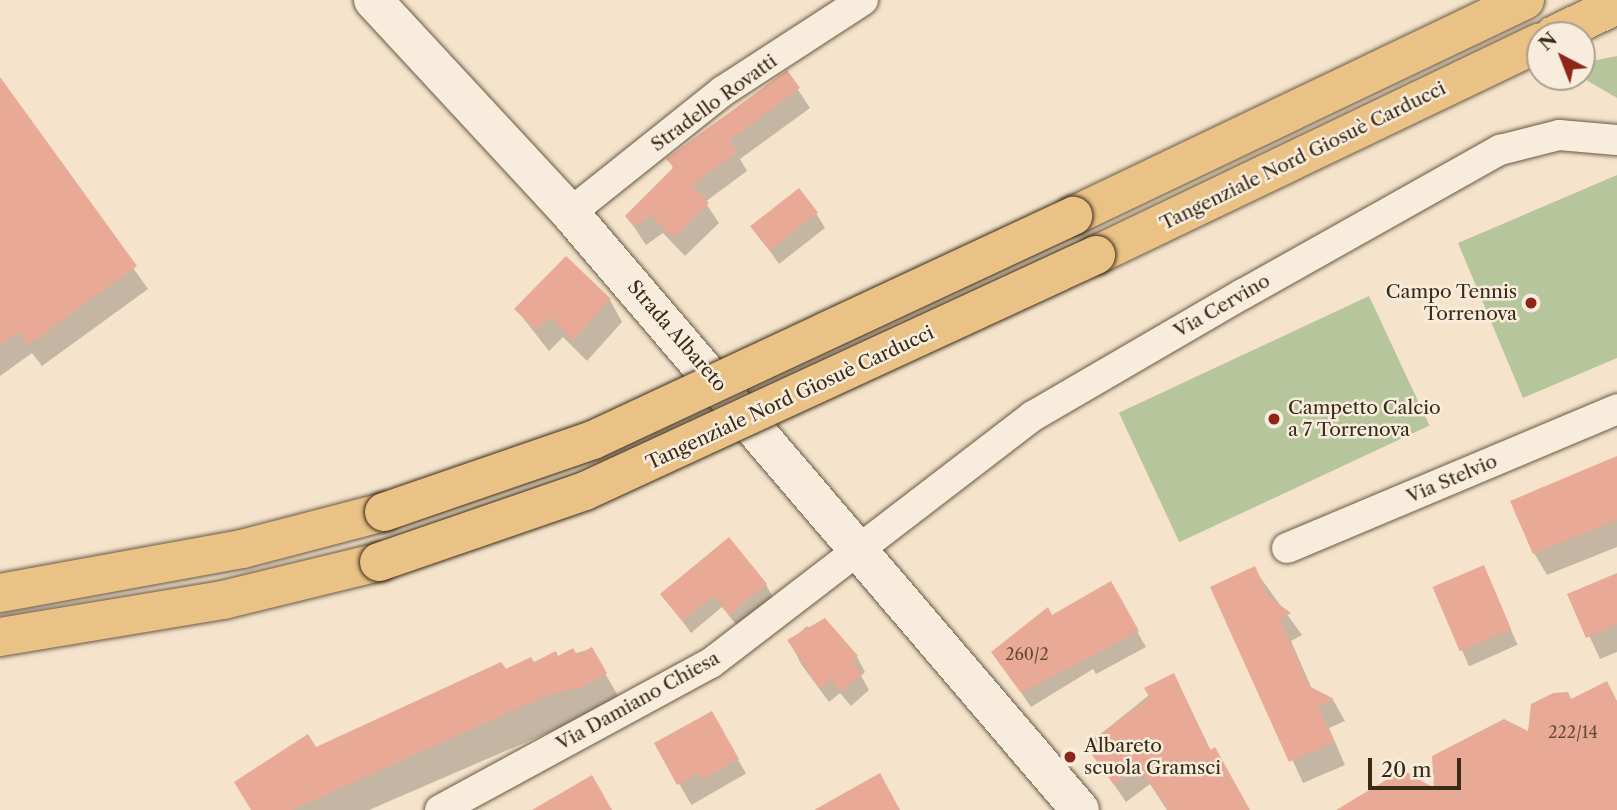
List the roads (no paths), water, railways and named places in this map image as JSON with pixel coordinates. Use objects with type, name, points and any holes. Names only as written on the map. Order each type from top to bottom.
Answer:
[{"type":"highway","points":[[0,593],[242,549],[384,512],[593,440],[1073,216],[1525,0]]},
{"type":"highway","points":[[1583,21],[1617,5]]},
{"type":"highway","name":"Tangenziale Nord Giosuè Carducci","points":[[0,637],[223,600],[379,562],[585,491],[1096,255],[1526,49]]},
{"type":"street","name":"Strada Albareto","points":[[373,0],[570,213],[1080,810]]},
{"type":"street","name":"Stradello Rovatti","points":[[570,213],[723,91],[863,0]]},
{"type":"street","name":"Via Cervino","points":[[859,551],[1033,416],[1500,150],[1559,135],[1617,140]]},
{"type":"street","name":"Via Stelvio","points":[[1287,548],[1617,410]]},
{"type":"street","name":"Via Damiano Chiesa","points":[[440,810],[712,663],[859,551]]},
{"type":"place","name":"Campo Tennis Torrenova","points":[[1531,303]]},
{"type":"place","name":"Campetto Calcio a 7 Torrenova","points":[[1274,419]]},
{"type":"place","name":"Albareto scuola Gramsci","points":[[1070,757]]}]
